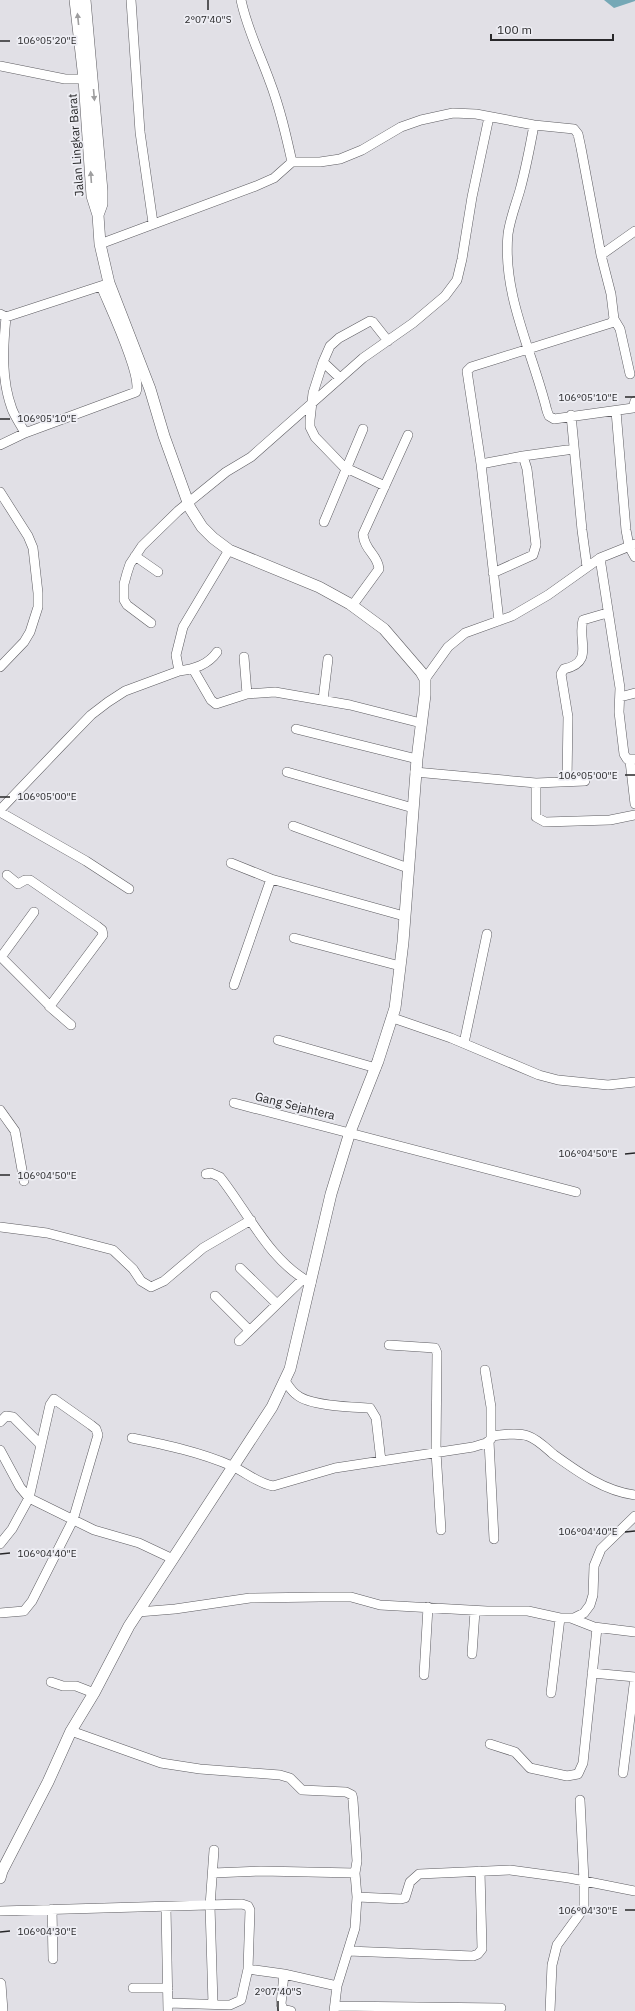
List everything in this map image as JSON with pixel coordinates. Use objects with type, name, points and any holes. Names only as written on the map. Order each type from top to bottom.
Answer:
[{"type":"street","name":"Jalan Lingkar Barat","points":[[75,0],[88,79],[102,191],[102,204],[98,215],[105,285],[150,389],[164,436],[188,503],[202,527],[213,538],[229,550],[319,587],[352,606],[384,629],[417,666],[425,679]]},
{"type":"street","name":"Jalan Lingkar Barat","points":[[85,0],[88,79]]},
{"type":"street","points":[[131,0],[140,132],[153,223]]},
{"type":"street","points":[[241,0],[251,38],[270,80],[283,120],[292,162]]},
{"type":"street","points":[[0,66],[64,79],[88,79]]},
{"type":"street","points":[[100,244],[153,223],[256,186],[274,178],[292,162],[320,162],[340,159],[362,150],[401,127],[441,115],[465,113],[534,125],[570,128],[574,129],[578,134],[601,255],[611,294],[614,319],[620,328],[630,374]]},
{"type":"street","points":[[151,623],[127,606],[124,600],[124,584],[130,564],[147,541],[188,503],[226,472],[251,457],[363,358],[388,341],[445,296],[456,280],[462,259],[472,197],[489,117]]},
{"type":"street","points":[[534,125],[524,176],[508,234],[509,263],[512,290],[528,349],[549,416],[554,419],[571,415],[616,411],[633,408],[635,401]]},
{"type":"street","points":[[601,255],[635,231]]},
{"type":"street","points":[[0,445],[26,433],[136,392],[138,385],[132,360],[105,285],[3,316],[1,356],[6,389],[12,410],[26,433]]},
{"type":"street","points":[[499,621],[481,464],[466,371],[471,367],[611,323],[614,319]]},
{"type":"street","points":[[385,486],[347,469],[326,451],[315,437],[310,427],[310,420],[312,404],[323,362],[330,346],[366,322],[373,322],[388,341]]},
{"type":"street","points":[[323,362],[340,378]]},
{"type":"street","points":[[616,411],[623,506],[635,557]]},
{"type":"street","points":[[571,415],[587,567]]},
{"type":"street","points":[[324,522],[363,429]]},
{"type":"street","points":[[352,606],[379,569],[376,561],[365,546],[363,534],[408,435]]},
{"type":"street","points":[[481,464],[523,456],[574,449]]},
{"type":"street","points":[[493,573],[528,559],[535,551],[527,469],[523,456]]},
{"type":"street","points":[[0,492],[28,536],[33,548],[38,593],[38,607],[30,632],[24,642],[0,667]]},
{"type":"street","points":[[0,1878],[5,1864],[48,1782],[71,1731],[94,1693],[138,1612],[272,1407],[290,1369],[307,1281],[331,1194],[350,1132],[376,1068],[393,1018],[400,966],[415,772],[425,695],[425,679],[448,647],[465,633],[499,621],[548,595],[600,558],[632,545]]},
{"type":"street","points":[[179,671],[176,656],[183,628],[229,550]]},
{"type":"street","points":[[136,556],[158,572]]},
{"type":"street","points":[[600,558],[620,697],[619,712],[624,754],[625,757],[633,760],[635,804]]},
{"type":"street","points":[[567,781],[568,717],[561,674],[564,669],[574,667],[580,660],[583,649],[583,620],[607,614]]},
{"type":"street","points":[[129,889],[86,861],[0,811],[72,735],[108,702],[125,691],[179,671],[193,669],[212,658],[217,652]]},
{"type":"street","points":[[244,657],[247,694]]},
{"type":"street","points":[[323,700],[328,659]]},
{"type":"street","points":[[193,669],[211,700],[216,704],[247,694],[275,692],[323,700],[421,723]]},
{"type":"street","points":[[620,697],[635,693]]},
{"type":"street","points":[[296,729],[417,759]]},
{"type":"street","points":[[287,772],[413,808]]},
{"type":"street","points":[[415,772],[536,783],[567,781],[572,783],[585,781]]},
{"type":"street","points":[[536,783],[536,817],[545,822],[610,820],[635,815]]},
{"type":"street","points":[[293,826],[408,868]]},
{"type":"street","points":[[231,863],[271,879],[404,916]]},
{"type":"street","points":[[7,875],[18,884],[25,880],[30,880],[61,899],[102,930],[103,935],[99,942],[49,1006]]},
{"type":"street","points":[[234,985],[271,879]]},
{"type":"street","points":[[34,912],[1,957],[49,1006],[71,1025]]},
{"type":"street","points":[[464,1043],[487,934]]},
{"type":"street","points":[[294,938],[400,966]]},
{"type":"street","points":[[393,1018],[464,1043],[539,1075],[558,1080],[608,1085],[635,1082]]},
{"type":"street","points":[[278,1040],[376,1068]]},
{"type":"street","name":"Gang Sejahtera","points":[[234,1103],[576,1192]]},
{"type":"street","points":[[0,1110],[15,1131],[24,1181]]},
{"type":"street","points":[[206,1174],[211,1173],[220,1177],[283,1263],[307,1281]]},
{"type":"street","points":[[0,1227],[47,1233],[113,1250],[133,1269],[141,1281],[151,1287],[164,1281],[204,1248],[251,1220]]},
{"type":"street","points":[[240,1268],[277,1304]]},
{"type":"street","points":[[239,1340],[277,1304],[307,1281]]},
{"type":"street","points":[[215,1296],[249,1330]]},
{"type":"street","points":[[389,1345],[436,1349],[438,1357],[436,1452],[441,1530]]},
{"type":"street","points":[[485,1370],[491,1407],[490,1439],[494,1539]]},
{"type":"street","points":[[285,1381],[296,1395],[305,1400],[334,1405],[370,1408],[376,1418],[381,1461]]},
{"type":"street","points":[[0,1544],[12,1529],[29,1498],[50,1405],[54,1399],[96,1429],[98,1435],[73,1520],[51,1565],[27,1608],[24,1610],[0,1613]]},
{"type":"street","points":[[0,1422],[6,1416],[13,1417],[41,1444]]},
{"type":"street","points":[[132,1438],[172,1447],[233,1467],[263,1484],[273,1486],[335,1468],[473,1447],[490,1439],[517,1434],[528,1436],[577,1471],[619,1493],[635,1494]]},
{"type":"street","points":[[0,1450],[20,1487],[29,1498],[94,1530],[145,1545],[173,1559]]},
{"type":"street","points":[[565,1618],[579,1616],[590,1605],[593,1595],[594,1566],[601,1549],[635,1516]]},
{"type":"street","points":[[138,1612],[175,1609],[250,1598],[287,1596],[351,1598],[380,1605],[475,1611],[528,1611],[565,1618],[597,1628],[635,1632]]},
{"type":"street","points":[[424,1675],[428,1607]]},
{"type":"street","points":[[472,1654],[475,1611]]},
{"type":"street","points":[[551,1693],[565,1618]]},
{"type":"street","points":[[490,1744],[515,1752],[530,1768],[567,1776],[578,1774],[582,1763],[597,1628]]},
{"type":"street","points":[[592,1673],[635,1677],[623,1773]]},
{"type":"street","points":[[51,1682],[63,1686],[76,1686],[94,1693]]},
{"type":"street","points":[[71,1731],[161,1763],[200,1769],[280,1775],[290,1778],[302,1790],[346,1792],[352,1795],[354,1800],[358,1861],[355,1873],[357,1898],[355,1928],[337,1986],[334,2009],[501,2008]]},
{"type":"street","points":[[550,2011],[552,1965],[557,1945],[584,1908],[580,1800]]},
{"type":"street","points":[[213,2004],[210,1906],[214,1850]]},
{"type":"street","points":[[357,1898],[405,1898],[410,1882],[414,1876],[419,1874],[510,1870],[584,1881],[635,1892]]},
{"type":"street","points":[[213,1874],[261,1871],[355,1873]]},
{"type":"street","points":[[348,1951],[473,1956],[478,1954],[482,1949],[480,1871]]},
{"type":"street","points":[[0,1910],[210,1906],[242,1904],[248,1906],[250,1910],[248,1969],[241,2000],[230,2005],[213,2004],[168,2007],[166,1907]]},
{"type":"street","points":[[52,1909],[53,1959]]},
{"type":"street","points":[[248,1969],[284,1974],[337,1986]]},
{"type":"street","points":[[284,1974],[281,2004],[283,2009],[291,2011]]},
{"type":"street","points":[[0,1984],[2,2011]]},
{"type":"street","points":[[133,1988],[168,1988]]},
{"type":"water","points":[[604,0],[635,0],[635,1],[614,8]]}]
